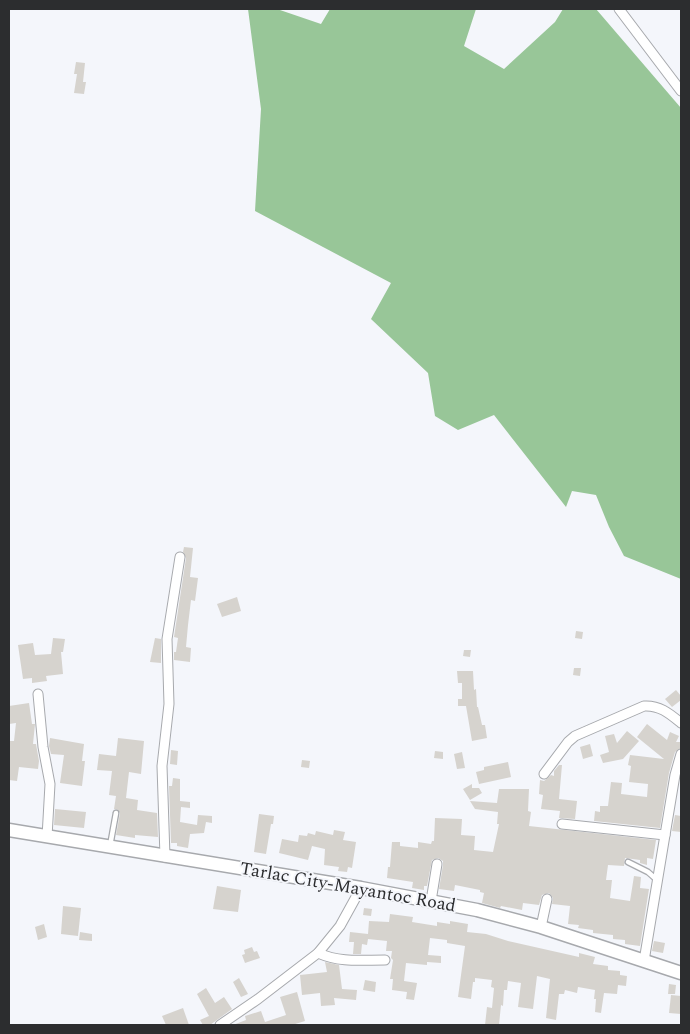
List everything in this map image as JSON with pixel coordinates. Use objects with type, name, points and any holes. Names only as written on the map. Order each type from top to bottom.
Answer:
[{"type":"main road","name":"Tarlac City-Mayantoc Road","points":[[9,830],[431,901],[541,927],[681,973]]},
{"type":"street","points":[[619,9],[681,91]]},
{"type":"street","points":[[164,857],[162,766],[169,704],[167,639],[180,557]]},
{"type":"street","points":[[38,694],[43,747],[50,784],[47,837]]},
{"type":"street","points":[[544,774],[568,742],[575,736],[644,706],[652,705],[662,709],[681,724]]},
{"type":"street","points":[[644,961],[675,775],[681,754]]},
{"type":"street","points":[[562,824],[665,835]]},
{"type":"street","points":[[431,901],[437,864]]},
{"type":"street","points":[[220,1025],[233,1022],[318,953],[340,926],[361,888]]},
{"type":"street","points":[[541,927],[547,900]]},
{"type":"street","points":[[318,953],[332,959],[385,960]]},
{"type":"lane","points":[[109,847],[116,813]]},
{"type":"lane","points":[[628,862],[648,872],[658,881]]},
{"type":"green space","points":[[248,9],[277,9],[321,24],[330,9],[476,9],[464,46],[504,69],[555,22],[563,9],[596,9],[681,108],[681,579],[624,556],[609,527],[596,495],[572,491],[566,507],[494,415],[458,430],[435,416],[428,373],[371,319],[391,283],[255,211],[261,109]]},
{"type":"building","points":[[76,62],[85,63],[83,82],[86,82],[84,94],[74,93],[77,74],[74,74]]},
{"type":"building","points":[[184,547],[193,548],[190,577],[198,578],[195,601],[191,600],[188,625],[186,647],[191,648],[190,662],[174,660],[178,638],[174,637],[186,558],[183,552]]},
{"type":"building","points":[[237,597],[241,611],[222,617],[217,604]]},
{"type":"building","points":[[576,631],[583,632],[582,639],[575,638]]},
{"type":"building","points":[[53,638],[65,639],[63,652],[61,652],[63,674],[46,676],[47,681],[32,683],[32,678],[23,679],[18,645],[33,643],[35,655],[51,654]]},
{"type":"building","points":[[155,638],[161,639],[161,663],[150,662]]},
{"type":"building","points":[[464,650],[471,650],[470,657],[463,656]]},
{"type":"building","points":[[574,668],[581,668],[580,676],[573,675]]},
{"type":"building","points":[[457,671],[473,671],[477,707],[482,725],[485,725],[487,738],[472,741],[466,706],[458,706],[458,699],[462,699],[462,683],[458,683]]},
{"type":"building","points":[[676,690],[681,696],[681,700],[672,707],[665,699]]},
{"type":"building","points":[[29,703],[32,724],[35,724],[33,744],[36,744],[39,761],[38,769],[19,767],[17,781],[9,780],[9,741],[14,741],[16,723],[9,724],[9,706]]},
{"type":"building","points":[[647,724],[667,740],[670,732],[679,736],[676,742],[681,742],[681,748],[675,752],[669,773],[660,828],[594,821],[595,811],[600,812],[600,806],[608,806],[611,782],[622,783],[621,794],[647,797],[648,784],[629,782],[631,766],[628,765],[630,755],[664,759],[637,737]]},
{"type":"building","points":[[627,731],[639,741],[623,759],[603,763],[600,755],[609,752],[605,736],[614,734],[617,743]]},
{"type":"building","points":[[50,738],[84,744],[82,761],[85,761],[82,786],[60,783],[64,755],[51,754]]},
{"type":"building","points":[[118,738],[144,741],[141,774],[129,772],[126,798],[138,800],[137,810],[157,813],[158,837],[135,835],[135,838],[116,835],[120,813],[114,809],[116,796],[109,795],[112,771],[97,770],[99,754],[116,756]]},
{"type":"building","points":[[590,744],[593,756],[583,759],[580,747]]},
{"type":"building","points":[[171,750],[178,751],[177,765],[170,764]]},
{"type":"building","points":[[435,751],[443,752],[443,759],[434,758]]},
{"type":"building","points":[[462,752],[465,768],[457,769],[454,754]]},
{"type":"building","points":[[302,760],[310,761],[309,768],[301,767]]},
{"type":"building","points":[[508,762],[511,777],[479,784],[476,772],[484,770],[484,767]]},
{"type":"building","points":[[559,765],[562,765],[559,799],[577,801],[575,819],[559,818],[560,811],[541,809],[543,795],[539,794],[540,780],[544,781],[551,775],[554,776],[554,771]]},
{"type":"building","points":[[173,778],[180,779],[180,801],[190,802],[190,808],[181,807],[180,822],[197,825],[198,815],[212,816],[212,823],[206,822],[204,833],[190,834],[188,848],[177,846],[177,843],[171,843],[169,786],[172,786]]},
{"type":"building","points":[[472,784],[472,788],[479,788],[482,793],[470,800],[463,789]]},
{"type":"building","points":[[499,789],[529,789],[528,811],[531,812],[529,826],[656,840],[653,859],[647,858],[647,865],[640,863],[640,860],[625,858],[624,866],[608,865],[606,880],[612,880],[610,898],[630,901],[634,876],[641,877],[640,888],[649,889],[640,946],[625,944],[625,940],[613,939],[613,935],[593,933],[593,930],[578,928],[579,925],[568,924],[570,906],[552,904],[553,898],[549,893],[542,895],[539,905],[523,903],[522,910],[501,906],[500,908],[482,903],[484,893],[480,892],[480,890],[455,885],[454,891],[439,889],[443,861],[438,858],[432,860],[427,886],[424,886],[424,890],[412,888],[413,882],[387,878],[392,842],[400,842],[400,846],[418,848],[418,842],[431,844],[434,841],[435,818],[462,819],[461,835],[475,836],[474,850],[493,852],[499,824],[497,824],[498,812],[475,809],[470,801],[497,803]]},
{"type":"building","points":[[55,809],[86,812],[84,828],[54,825]]},
{"type":"building","points":[[259,814],[274,816],[266,854],[254,852]]},
{"type":"building","points":[[675,815],[681,816],[681,832],[672,831]]},
{"type":"building","points":[[334,830],[345,832],[343,840],[356,842],[352,868],[348,867],[347,872],[338,871],[339,867],[324,865],[325,849],[312,846],[308,860],[279,853],[282,839],[298,842],[299,835],[307,836],[308,833],[315,835],[316,831],[333,835]]},
{"type":"building","points":[[217,886],[241,890],[238,912],[213,909]]},
{"type":"building","points":[[63,906],[81,908],[78,936],[61,934]]},
{"type":"building","points":[[364,908],[372,909],[371,916],[363,915]]},
{"type":"building","points":[[390,914],[413,917],[412,922],[437,926],[437,922],[450,924],[450,921],[468,924],[467,932],[486,934],[508,941],[579,957],[579,953],[595,957],[593,964],[608,966],[608,970],[620,971],[620,975],[627,976],[626,986],[618,985],[617,994],[604,993],[601,1013],[595,1012],[595,990],[578,987],[577,993],[565,990],[564,994],[559,994],[556,1020],[546,1018],[550,979],[537,976],[533,1009],[518,1007],[521,983],[508,981],[507,990],[504,990],[499,1025],[485,1025],[487,1007],[492,1008],[494,988],[491,987],[492,980],[475,978],[471,999],[458,997],[465,946],[447,943],[447,940],[430,938],[428,955],[441,956],[441,963],[427,962],[427,965],[406,963],[404,981],[417,983],[414,1000],[406,999],[407,992],[392,990],[393,979],[390,979],[393,960],[391,958],[392,951],[386,951],[387,941],[368,939],[367,945],[362,944],[361,954],[353,954],[354,942],[349,942],[350,932],[368,934],[369,921],[389,922]]},
{"type":"building","points":[[44,924],[47,937],[38,940],[35,927]]},
{"type":"building","points":[[80,932],[92,934],[92,941],[79,940]]},
{"type":"building","points":[[654,941],[665,943],[663,953],[652,951]]},
{"type":"building","points":[[252,947],[254,952],[257,951],[260,958],[245,963],[242,955],[245,954],[244,950]]},
{"type":"building","points":[[325,962],[339,965],[342,989],[357,990],[356,1000],[334,998],[335,1005],[321,1006],[320,993],[302,995],[300,975],[327,972]]},
{"type":"building","points":[[239,978],[248,994],[241,997],[233,982]]},
{"type":"building","points":[[365,980],[376,982],[375,992],[363,990]]},
{"type":"building","points":[[669,984],[676,985],[675,994],[668,994]]},
{"type":"building","points":[[206,988],[215,1003],[224,997],[232,1009],[210,1025],[203,1025],[200,1020],[209,1016],[197,994]]},
{"type":"building","points":[[297,992],[305,1021],[292,1025],[233,1025],[246,1020],[245,1016],[261,1011],[265,1022],[286,1015],[280,997]]},
{"type":"building","points":[[671,995],[681,996],[681,1014],[669,1013]]},
{"type":"building","points":[[183,1008],[189,1025],[166,1025],[162,1016]]}]
